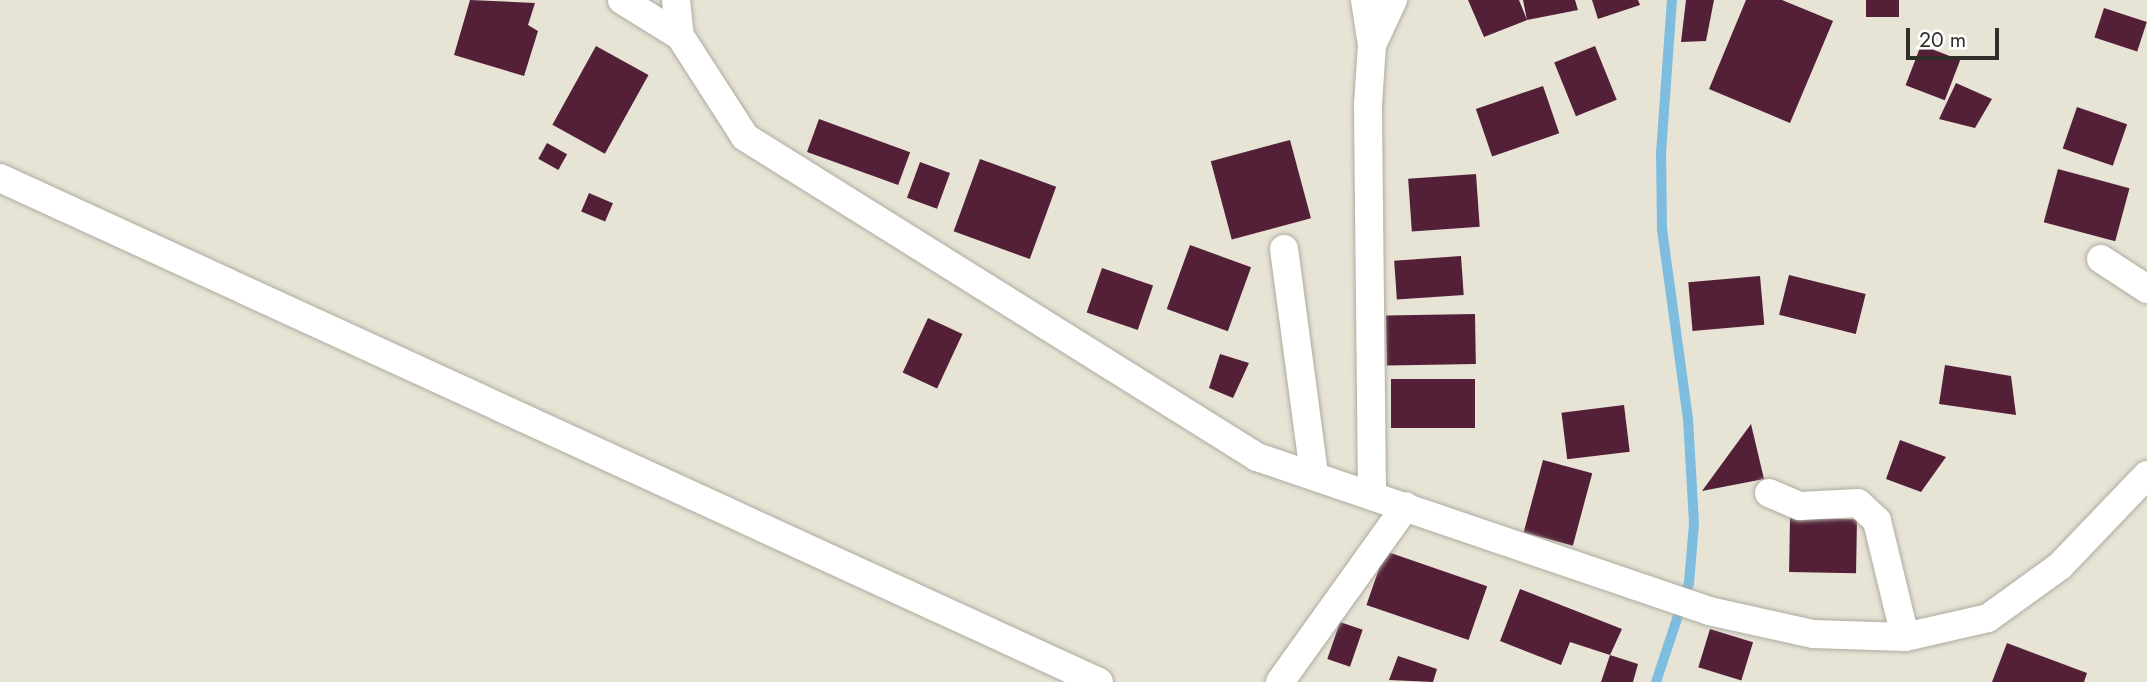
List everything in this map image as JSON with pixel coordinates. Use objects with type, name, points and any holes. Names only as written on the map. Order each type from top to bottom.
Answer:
[{"type":"street","points":[[621,0],[680,36],[745,137],[1257,457],[1372,494],[1702,609],[1813,634],[1905,637],[1988,618],[2060,566],[2147,475]]},
{"type":"street","points":[[676,0],[680,36]]},
{"type":"street","points":[[1365,0],[1372,46],[1368,106],[1372,494]]},
{"type":"street","points":[[1372,46],[1393,0]]},
{"type":"street","points":[[0,178],[1099,682]]},
{"type":"street","points":[[1284,249],[1314,475]]},
{"type":"street","points":[[2101,260],[2147,289]]},
{"type":"street","points":[[1769,493],[1800,506],[1858,503],[1877,521],[1905,637]]},
{"type":"street","points":[[1280,682],[1406,506]]},
{"type":"building","points":[[470,0],[535,3],[528,25],[538,31],[524,76],[454,55]]},
{"type":"building","points":[[1468,0],[1519,0],[1527,20],[1484,37]]},
{"type":"building","points":[[1523,0],[1575,0],[1578,10],[1527,20]]},
{"type":"building","points":[[1592,0],[1638,0],[1640,5],[1598,19]]},
{"type":"building","points":[[1686,0],[1714,0],[1706,41],[1681,42]]},
{"type":"building","points":[[1746,0],[1782,0],[1833,21],[1790,123],[1709,89]]},
{"type":"building","points":[[1866,0],[1899,0],[1899,17],[1866,17]]},
{"type":"building","points":[[2104,8],[2147,22],[2137,51],[2094,37]]},
{"type":"building","points":[[1921,45],[1960,60],[1945,100],[1906,85]]},
{"type":"building","points":[[596,46],[648,75],[605,154],[552,125]]},
{"type":"building","points":[[1595,46],[1617,100],[1576,116],[1554,62]]},
{"type":"building","points":[[1956,83],[1992,99],[1975,128],[1939,119]]},
{"type":"building","points":[[1543,86],[1559,133],[1492,156],[1476,109]]},
{"type":"building","points":[[2077,107],[2127,124],[2113,166],[2063,149]]},
{"type":"building","points":[[819,119],[910,152],[898,185],[807,152]]},
{"type":"building","points":[[1290,140],[1311,218],[1232,239],[1211,161]]},
{"type":"building","points":[[547,143],[567,154],[558,170],[538,159]]},
{"type":"building","points":[[980,159],[1056,187],[1030,259],[954,231]]},
{"type":"building","points":[[920,162],[950,173],[937,209],[907,198]]},
{"type":"building","points":[[2058,169],[2129,188],[2115,241],[2044,222]]},
{"type":"building","points":[[1476,174],[1480,227],[1412,232],[1408,179]]},
{"type":"building","points":[[589,193],[613,203],[605,222],[581,211]]},
{"type":"building","points":[[1190,245],[1251,267],[1228,331],[1167,309]]},
{"type":"building","points":[[1461,256],[1464,295],[1397,300],[1394,261]]},
{"type":"building","points":[[1102,268],[1153,286],[1138,330],[1087,312]]},
{"type":"building","points":[[1789,275],[1866,294],[1856,334],[1779,315]]},
{"type":"building","points":[[1760,276],[1764,325],[1693,331],[1688,282]]},
{"type":"building","points":[[1475,314],[1476,364],[1387,366],[1386,316]]},
{"type":"building","points":[[928,318],[962,334],[937,388],[903,372]]},
{"type":"building","points":[[1220,354],[1249,363],[1233,398],[1209,388]]},
{"type":"building","points":[[1945,365],[2011,376],[2016,415],[1939,404]]},
{"type":"building","points":[[1391,379],[1475,379],[1475,428],[1391,428]]},
{"type":"building","points":[[1624,405],[1630,452],[1567,459],[1561,413]]},
{"type":"building","points":[[1751,424],[1764,479],[1702,491]]},
{"type":"building","points":[[1900,440],[1946,457],[1921,492],[1886,479]]},
{"type":"building","points":[[1543,460],[1592,473],[1573,546],[1524,532]]},
{"type":"building","points":[[1790,518],[1857,519],[1856,573],[1789,572]]},
{"type":"building","points":[[1385,551],[1487,586],[1469,640],[1366,605]]},
{"type":"building","points":[[1520,589],[1622,629],[1610,655],[1570,642],[1561,665],[1500,641]]},
{"type":"building","points":[[1340,622],[1363,630],[1350,667],[1327,659]]},
{"type":"building","points":[[1710,629],[1753,642],[1741,680],[1698,667]]},
{"type":"building","points":[[2007,643],[2087,673],[2084,682],[1992,682]]},
{"type":"building","points":[[1610,655],[1638,664],[1633,682],[1601,682]]},
{"type":"building","points":[[1398,656],[1437,669],[1433,682],[1389,680]]},
{"type":"waterway","points":[[1656,682],[1689,583],[1694,523],[1688,419],[1662,230],[1661,153],[1672,0]]}]
